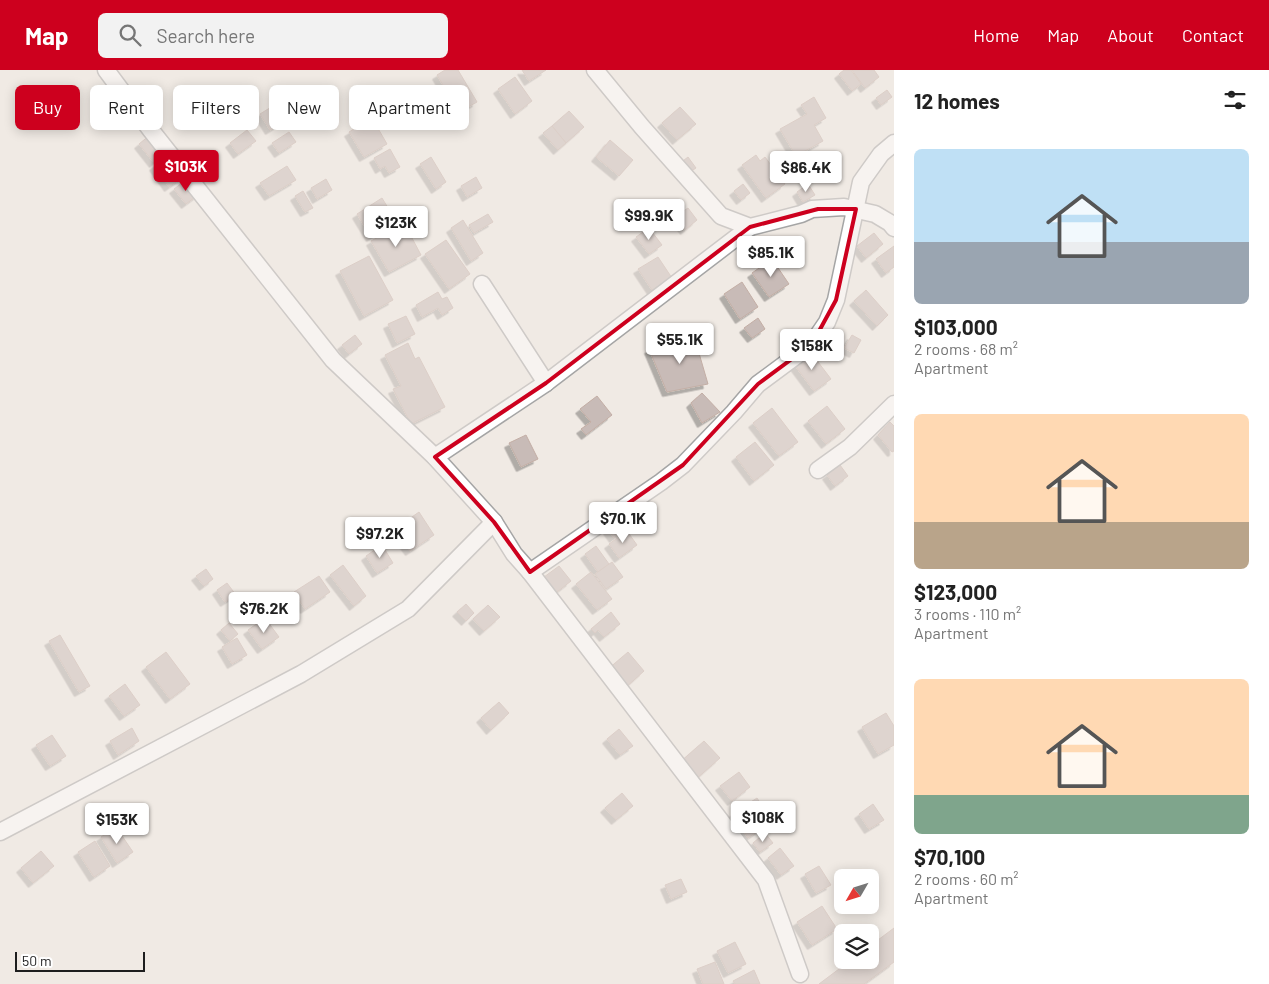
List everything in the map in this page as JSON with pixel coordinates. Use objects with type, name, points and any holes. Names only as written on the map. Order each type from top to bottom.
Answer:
[{"type":"street","points":[[106,70],[150,129],[333,360],[435,457],[530,572],[766,880],[800,974]]},
{"type":"street","points":[[595,70],[720,216],[750,227]]},
{"type":"street","points":[[530,572],[683,465],[758,384],[812,344],[827,322],[836,300],[849,234],[850,208],[861,182],[881,154],[894,143]]},
{"type":"street","points":[[435,457],[546,384],[750,227],[818,209],[850,208],[875,214],[890,223],[894,228]]},
{"type":"street","points":[[482,284],[546,384]]},
{"type":"street","points":[[818,470],[850,447],[894,404]]},
{"type":"street","points":[[0,832],[301,674],[408,609],[491,526]]},
{"type":"highlighted area","points":[[818,209],[856,209],[836,300],[812,344],[758,384],[683,465],[530,572],[494,522],[435,457],[546,383],[750,227]]},
{"type":"building","points":[[445,70],[458,70],[467,85],[443,85],[437,75]]},
{"type":"building","points":[[522,70],[546,70],[529,81]]},
{"type":"building","points":[[844,70],[851,70],[861,84],[852,91],[839,74]]},
{"type":"building","points":[[852,70],[874,70],[879,77],[865,88]]},
{"type":"building","points":[[515,77],[532,101],[515,114],[498,89]]},
{"type":"building","points":[[469,89],[477,102],[469,106]]},
{"type":"building","points":[[887,90],[892,97],[881,105],[876,98]]},
{"type":"building","points":[[814,97],[826,118],[814,125],[823,141],[796,156],[780,129],[807,114],[801,105]]},
{"type":"building","points":[[680,107],[696,124],[677,140],[662,123]]},
{"type":"building","points":[[269,108],[269,128],[260,114]]},
{"type":"building","points":[[569,111],[584,127],[566,143],[552,126]]},
{"type":"building","points":[[552,126],[566,143],[558,150],[543,133]]},
{"type":"building","points":[[247,130],[256,141],[238,154],[230,143]]},
{"type":"building","points":[[352,130],[379,130],[387,144],[364,157],[349,132]]},
{"type":"building","points":[[289,132],[296,142],[279,153],[272,143]]},
{"type":"building","points":[[150,135],[165,153],[154,163],[139,144]]},
{"type":"building","points":[[610,140],[633,160],[619,176],[596,157]]},
{"type":"building","points":[[390,149],[400,167],[389,173],[385,166],[380,169],[374,158]]},
{"type":"building","points":[[756,155],[760,161],[765,157],[785,184],[766,198],[742,165]]},
{"type":"building","points":[[167,156],[183,177],[169,187],[154,166]]},
{"type":"building","points":[[431,157],[446,182],[436,189],[420,164]]},
{"type":"building","points":[[688,157],[696,168],[687,174],[679,164]]},
{"type":"building","points":[[287,166],[296,180],[269,196],[260,183]]},
{"type":"building","points":[[476,177],[482,188],[467,197],[461,186]]},
{"type":"building","points":[[326,179],[332,190],[317,199],[311,188]]},
{"type":"building","points":[[186,180],[198,195],[186,204],[174,189]]},
{"type":"building","points":[[743,184],[750,193],[741,200],[734,191]]},
{"type":"building","points":[[808,184],[815,195],[803,202],[797,192]]},
{"type":"building","points":[[303,191],[313,208],[305,212],[295,196]]},
{"type":"building","points":[[382,198],[396,221],[371,237],[357,214]]},
{"type":"building","points":[[688,208],[697,220],[685,230],[675,217]]},
{"type":"building","points":[[488,214],[493,222],[474,233],[469,225]]},
{"type":"building","points":[[463,220],[483,253],[471,261],[451,228]]},
{"type":"building","points":[[404,223],[421,255],[389,272],[371,241]]},
{"type":"building","points":[[649,228],[662,245],[649,254],[636,237]]},
{"type":"building","points":[[874,233],[883,244],[866,258],[857,246]]},
{"type":"building","points":[[446,240],[470,274],[449,289],[425,254]]},
{"type":"building","points":[[894,246],[894,267],[886,273],[876,259]]},
{"type":"building","points":[[369,256],[393,300],[364,316],[340,271]]},
{"type":"building","points":[[658,257],[672,278],[652,290],[638,269]]},
{"type":"building","points":[[772,259],[789,284],[769,297],[752,273]]},
{"type":"building","points":[[742,282],[758,307],[740,319],[724,294]]},
{"type":"building","points":[[866,290],[888,315],[877,326],[854,301]]},
{"type":"building","points":[[438,292],[442,299],[447,297],[453,308],[442,315],[438,308],[422,317],[416,305]]},
{"type":"building","points":[[406,316],[415,334],[397,343],[388,324]]},
{"type":"building","points":[[758,318],[765,329],[752,338],[744,328]]},
{"type":"building","points":[[355,335],[362,344],[349,354],[342,345]]},
{"type":"building","points":[[852,335],[861,340],[854,353],[844,348]]},
{"type":"building","points":[[694,336],[708,384],[667,392],[649,349]]},
{"type":"building","points":[[408,343],[415,359],[419,357],[445,407],[411,424],[393,389],[401,386],[385,355]]},
{"type":"building","points":[[809,350],[831,379],[814,391],[793,363]]},
{"type":"building","points":[[702,393],[720,412],[702,423],[691,403]]},
{"type":"building","points":[[597,396],[612,415],[586,435],[581,429],[591,422],[580,409]]},
{"type":"building","points":[[827,406],[845,429],[826,444],[808,421]]},
{"type":"building","points":[[772,408],[798,442],[779,456],[753,423]]},
{"type":"building","points":[[890,422],[894,426],[894,451],[892,452],[878,435]]},
{"type":"building","points":[[526,435],[538,459],[521,467],[509,443]]},
{"type":"building","points":[[755,442],[774,465],[754,481],[736,457]]},
{"type":"building","points":[[840,465],[848,476],[835,486],[827,475]]},
{"type":"building","points":[[419,512],[434,535],[410,551],[404,543],[411,538],[402,524]]},
{"type":"building","points":[[619,517],[628,528],[614,538],[606,527]]},
{"type":"building","points":[[627,531],[637,545],[619,558],[609,544]]},
{"type":"building","points":[[382,545],[393,563],[377,573],[366,556]]},
{"type":"building","points":[[596,546],[609,564],[598,572],[585,554]]},
{"type":"building","points":[[612,562],[623,577],[606,589],[595,574]]},
{"type":"building","points":[[343,565],[366,596],[354,606],[330,575]]},
{"type":"building","points":[[559,566],[571,581],[552,596],[540,580]]},
{"type":"building","points":[[206,569],[213,579],[204,586],[196,576]]},
{"type":"building","points":[[591,572],[612,599],[597,610],[576,584]]},
{"type":"building","points":[[319,576],[330,592],[305,609],[294,592]]},
{"type":"building","points":[[227,583],[236,595],[225,602],[217,590]]},
{"type":"building","points":[[466,604],[474,613],[466,621],[457,612]]},
{"type":"building","points":[[488,605],[500,617],[484,631],[473,619]]},
{"type":"building","points":[[611,612],[620,624],[604,637],[598,630],[595,633],[591,629]]},
{"type":"building","points":[[265,618],[279,637],[262,649],[248,630]]},
{"type":"building","points":[[229,623],[238,634],[230,641],[221,630]]},
{"type":"building","points":[[60,635],[90,686],[79,692],[49,641]]},
{"type":"building","points":[[237,638],[247,655],[232,664],[222,647]]},
{"type":"building","points":[[166,652],[190,684],[170,699],[146,667]]},
{"type":"building","points":[[628,652],[644,671],[624,689],[607,670]]},
{"type":"building","points":[[125,684],[140,705],[124,716],[109,696]]},
{"type":"building","points":[[499,702],[509,713],[491,730],[481,718]]},
{"type":"building","points":[[886,713],[894,726],[894,745],[878,754],[862,727]]},
{"type":"building","points":[[132,728],[139,741],[118,755],[110,741]]},
{"type":"building","points":[[619,729],[633,746],[620,755],[607,739]]},
{"type":"building","points":[[52,735],[66,756],[50,766],[36,745]]},
{"type":"building","points":[[704,741],[720,758],[695,780],[679,763]]},
{"type":"building","points":[[739,772],[750,787],[732,801],[720,786]]},
{"type":"building","points":[[622,793],[633,806],[616,820],[605,808]]},
{"type":"building","points":[[757,798],[772,821],[748,838],[732,814]]},
{"type":"building","points":[[873,804],[884,820],[869,829],[859,814]]},
{"type":"building","points":[[116,827],[133,852],[117,863],[101,837]]},
{"type":"building","points":[[765,833],[773,843],[760,852],[753,843]]},
{"type":"building","points":[[95,841],[110,866],[94,877],[78,852]]},
{"type":"building","points":[[780,848],[794,866],[781,875],[768,858]]},
{"type":"building","points":[[41,851],[54,866],[33,883],[21,868]]},
{"type":"building","points":[[819,866],[831,885],[816,893],[805,874]]},
{"type":"building","points":[[681,879],[687,892],[671,899],[665,885]]},
{"type":"building","points":[[822,906],[834,924],[834,931],[812,945],[797,922]]},
{"type":"building","points":[[894,928],[894,962],[864,984],[819,984],[839,969],[879,969],[879,939]]},
{"type":"building","points":[[735,942],[746,964],[728,973],[717,951]]},
{"type":"building","points":[[715,962],[724,984],[703,984],[697,969]]},
{"type":"building","points":[[754,970],[760,984],[735,984],[733,981]]}]
